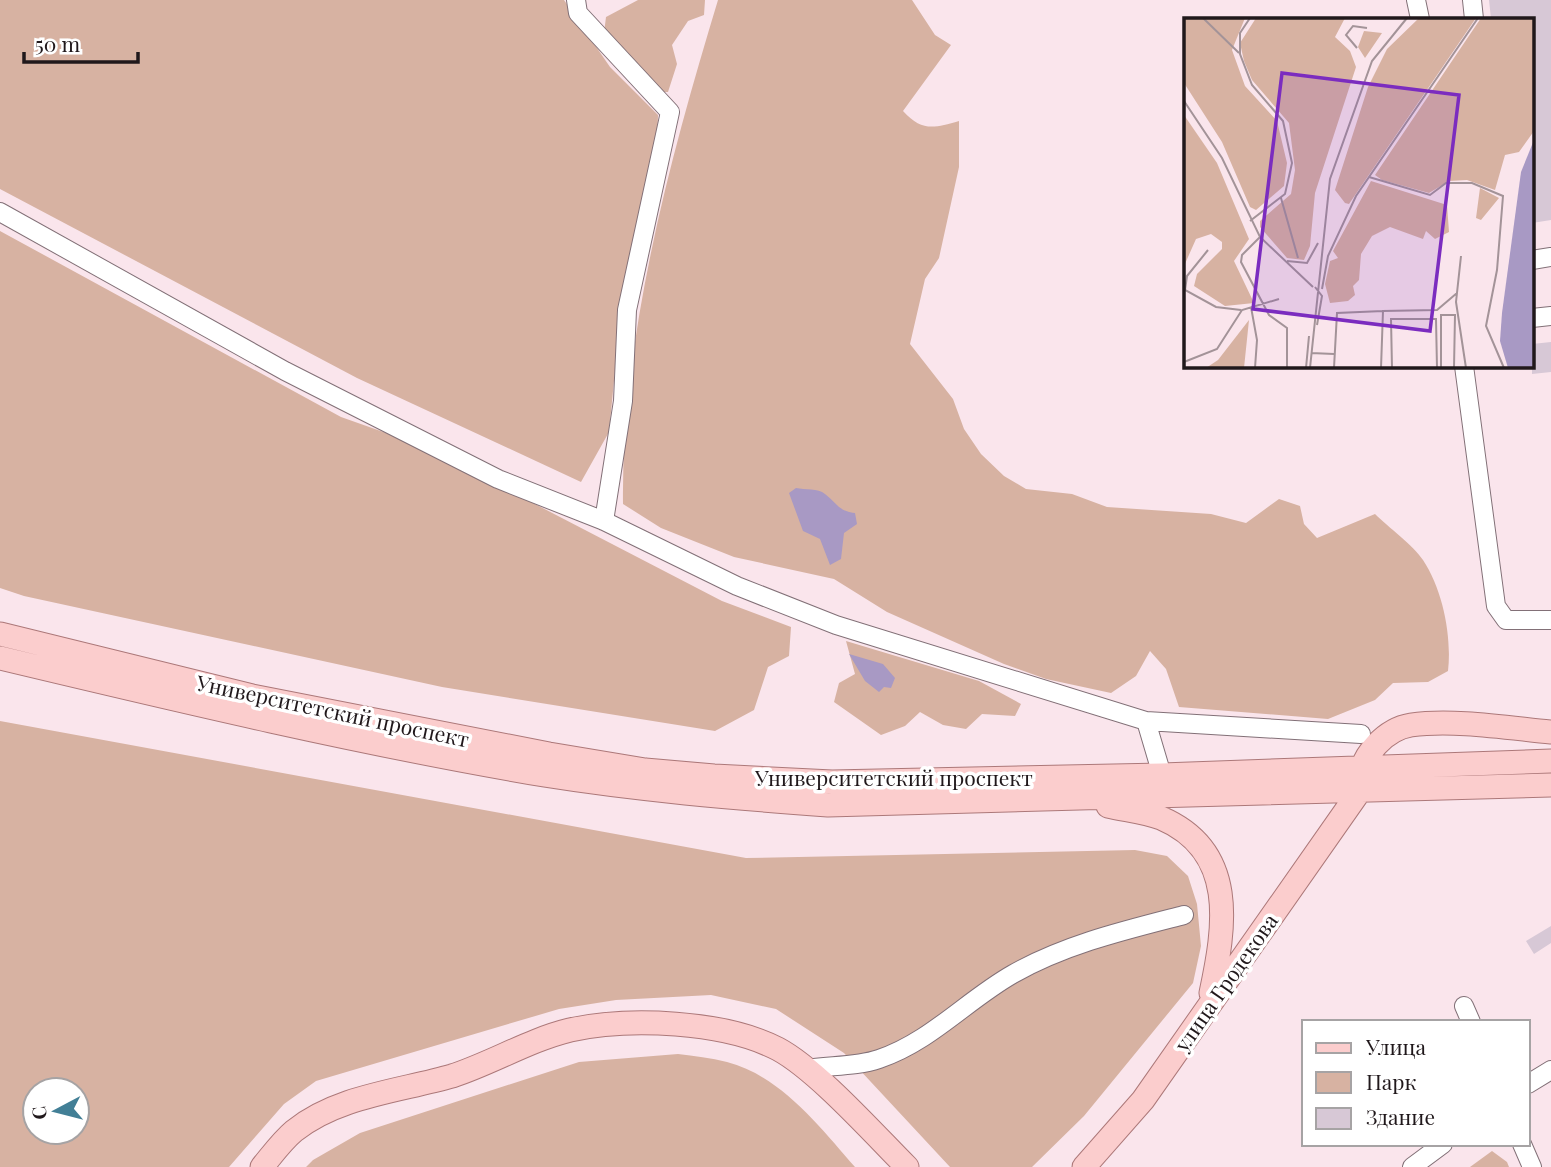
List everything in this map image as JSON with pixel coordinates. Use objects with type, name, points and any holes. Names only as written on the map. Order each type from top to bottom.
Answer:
[{"type":"main road","name":"Университетский проспект","points":[[0,634],[249,706],[544,775],[731,797],[828,804],[1551,785]]},
{"type":"main road","name":"Университетский проспект","points":[[0,658],[249,706],[645,769],[714,776],[832,782],[1162,775],[1551,761]]},
{"type":"main road","points":[[1359,792],[1360,768],[1384,736],[1410,725],[1551,733]]},
{"type":"main road","name":"улица Гродекова","points":[[1084,1167],[1143,1100],[1359,792]]},
{"type":"main road","points":[[1071,798],[1160,818],[1187,833],[1205,852],[1220,888],[1223,918],[1221,945],[1208,1005]]},
{"type":"main road","points":[[262,1167],[291,1133],[326,1110],[472,1070],[534,1042],[571,1030],[628,1023],[676,1025],[721,1032],[751,1038],[779,1050],[805,1069],[907,1167]]},
{"type":"lane","points":[[576,0],[578,13],[670,112],[627,310],[623,401],[604,522]]},
{"type":"lane","points":[[1416,0],[1420,18]]},
{"type":"lane","points":[[1472,0],[1474,18]]},
{"type":"lane","points":[[0,212],[285,371],[498,479],[604,522],[737,586],[836,625],[1146,720],[1361,734]]},
{"type":"lane","points":[[1464,368],[1496,606],[1506,620],[1551,620]]},
{"type":"lane","points":[[1146,720],[1162,775]]},
{"type":"lane","points":[[805,1069],[878,1060],[916,1041],[1012,975],[1043,959],[1110,934],[1184,915]]},
{"type":"lane","points":[[1530,1083],[1551,1070]]},
{"type":"lane","points":[[1412,1167],[1440,1146]]},
{"type":"lane","points":[[1523,1146],[1532,1167]]},
{"type":"green space","points":[[0,0],[564,0],[610,67],[658,115],[657,143],[621,309],[609,432],[581,482],[357,378],[0,189]]},
{"type":"green space","points":[[638,0],[705,0],[704,15],[688,21],[672,45],[677,64],[668,92],[653,92],[604,33],[606,17]]},
{"type":"green space","points":[[718,0],[912,0],[935,35],[951,45],[903,111],[922,125],[942,125],[959,121],[959,167],[939,258],[925,279],[910,344],[953,399],[964,429],[981,454],[1004,476],[1026,489],[1072,494],[1107,507],[1211,514],[1246,523],[1279,499],[1300,506],[1304,524],[1317,538],[1375,514],[1413,548],[1430,572],[1441,599],[1447,629],[1448,671],[1428,682],[1393,683],[1375,700],[1328,719],[1179,707],[1166,669],[1150,651],[1136,676],[1111,693],[1046,679],[1004,664],[887,612],[834,579],[734,557],[661,528],[623,504],[630,377],[652,249],[666,185]]},
{"type":"green space","points":[[0,231],[341,417],[423,446],[722,601],[791,627],[789,656],[768,667],[754,710],[715,731],[442,687],[24,596],[0,588]]},
{"type":"green space","points":[[846,641],[979,681],[1021,704],[1015,716],[982,714],[966,729],[943,725],[920,712],[905,726],[881,735],[834,702],[839,683],[855,674]]},
{"type":"green space","points":[[0,721],[746,858],[1135,850],[1167,856],[1188,876],[1197,904],[1201,946],[1193,983],[1084,1116],[1032,1167],[950,1167],[844,1053],[776,1009],[711,995],[616,1000],[559,1009],[316,1081],[284,1104],[229,1167],[0,1167]]},
{"type":"green space","points":[[678,1054],[727,1062],[765,1079],[798,1105],[855,1167],[306,1167],[313,1160],[360,1133],[579,1062]]},
{"type":"green space","points":[[1492,1151],[1507,1162],[1509,1167],[1470,1167]]},
{"type":"shaded area","points":[[796,488],[822,492],[841,508],[855,513],[857,524],[844,533],[841,559],[830,565],[820,539],[803,531],[789,493]]},
{"type":"shaded area","points":[[849,654],[883,664],[895,678],[891,688],[884,687],[879,692],[865,681]]},
{"type":"building","points":[[1489,0],[1551,0],[1551,220],[1534,223],[1534,18],[1491,18]]},
{"type":"building","points":[[1551,342],[1551,372],[1532,374],[1534,344]]},
{"type":"building","points":[[1551,926],[1551,943],[1534,954],[1526,941]]}]
